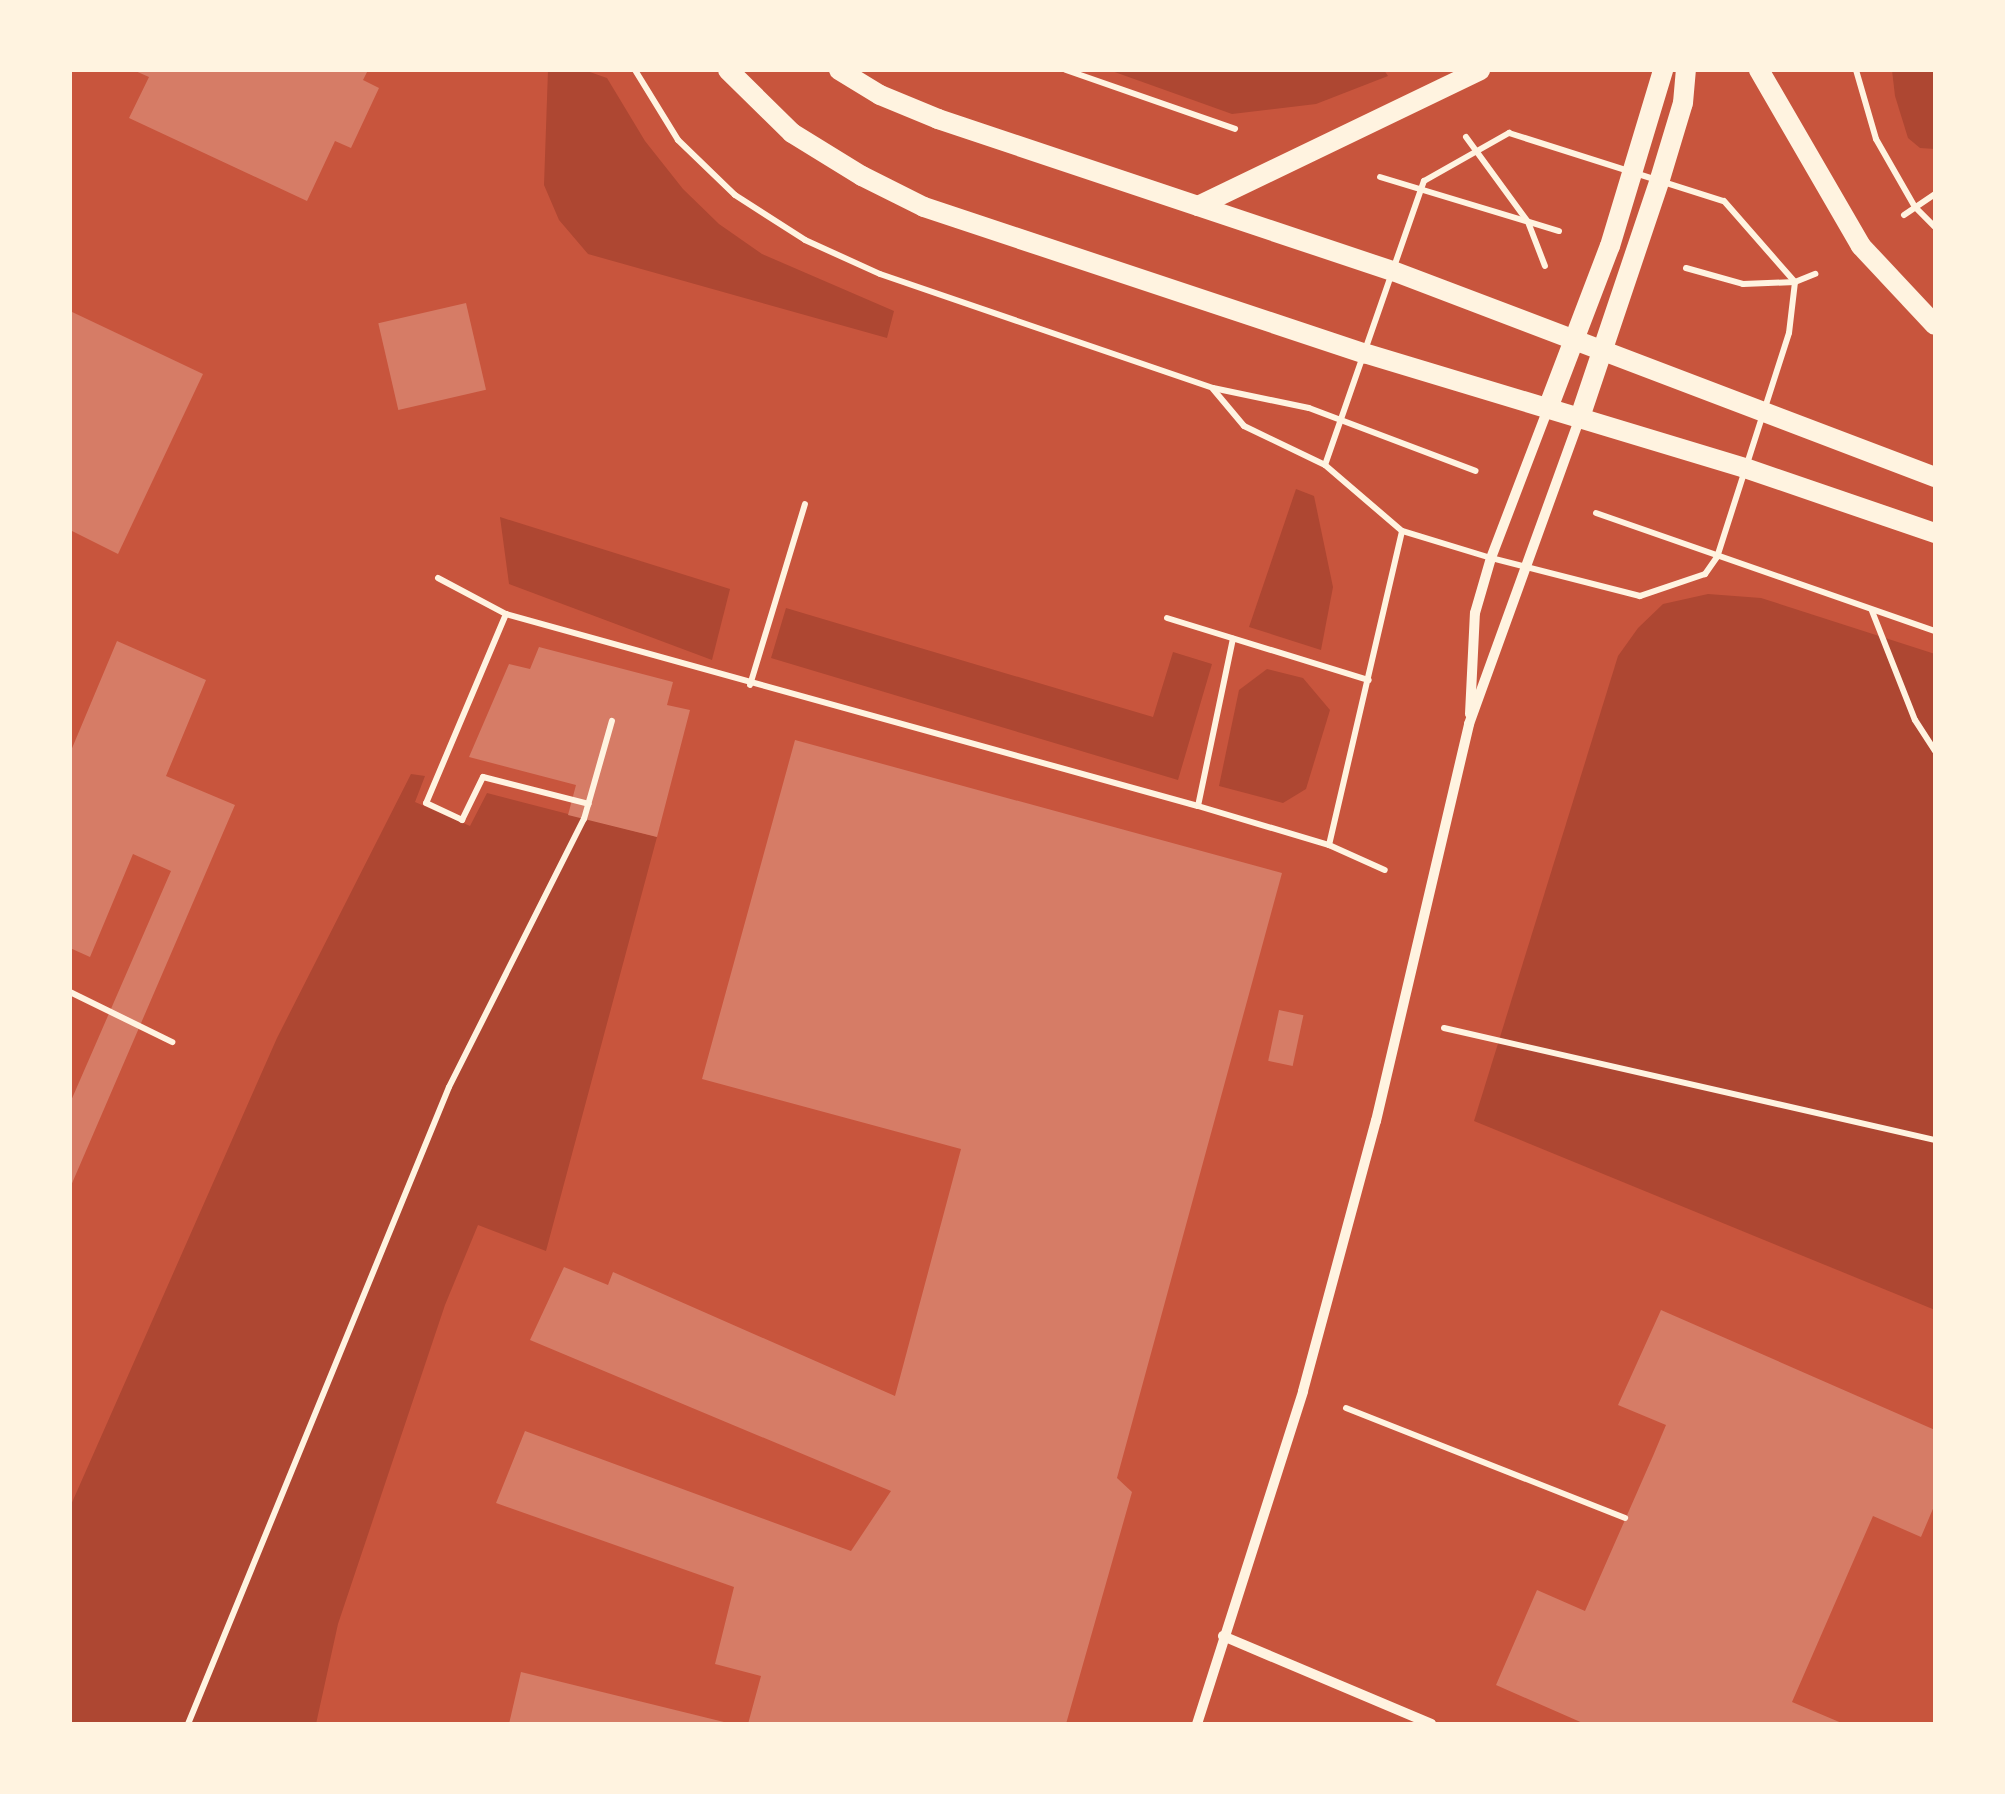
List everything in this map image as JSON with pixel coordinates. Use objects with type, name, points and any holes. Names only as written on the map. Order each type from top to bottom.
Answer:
[{"type":"main road","points":[[728,70],[792,133],[862,176],[924,206],[1364,353],[1580,417],[1935,533]]},
{"type":"main road","points":[[839,70],[880,95],[938,119],[1393,271],[1935,478]]},
{"type":"main road","points":[[1198,206],[1480,70]]},
{"type":"main road","points":[[1548,408],[1610,246],[1663,70]]},
{"type":"main road","points":[[1580,417],[1637,254],[1682,103],[1686,70]]},
{"type":"main road","points":[[1758,70],[1860,246],[1935,326]]},
{"type":"street","points":[[1469,724],[1475,613],[1548,408]]},
{"type":"street","points":[[1197,1724],[1303,1391],[1469,724],[1580,417]]},
{"type":"street","points":[[1224,1636],[1431,1724]]},
{"type":"path","points":[[635,70],[678,140],[735,195],[805,240],[880,274],[1212,388],[1310,408],[1518,486]]},
{"type":"path","points":[[1066,70],[1308,154],[1610,246]]},
{"type":"path","points":[[1856,70],[1876,139],[1915,207],[1935,227]]},
{"type":"path","points":[[1477,151],[1528,222],[1574,340]]},
{"type":"path","points":[[1915,207],[1935,194]]},
{"type":"path","points":[[1637,254],[1743,284],[1794,282]]},
{"type":"path","points":[[1212,388],[1244,426],[1325,466]]},
{"type":"path","points":[[1552,496],[1935,631]]},
{"type":"path","points":[[750,685],[805,504]]},
{"type":"path","points":[[1328,845],[1402,530]]},
{"type":"path","points":[[438,578],[506,614],[750,685],[1198,806],[1328,845],[1428,890]]},
{"type":"path","points":[[1872,610],[1915,720],[1935,751]]},
{"type":"path","points":[[506,614],[426,803],[462,820],[483,777],[589,804]]},
{"type":"path","points":[[1167,618],[1369,680]]},
{"type":"path","points":[[1198,806],[1233,638]]},
{"type":"path","points":[[188,1724],[449,1087],[589,804],[612,721]]},
{"type":"path","points":[[70,992],[172,1042]]},
{"type":"path","points":[[1399,1017],[1935,1140]]},
{"type":"path","points":[[1303,1391],[1625,1518]]},
{"type":"shaded area","points":[[548,70],[584,70],[607,78],[645,141],[683,189],[719,224],[762,254],[894,311],[887,338],[588,254],[559,220],[544,185]]},
{"type":"shaded area","points":[[1109,70],[1384,70],[1388,76],[1316,104],[1232,114]]},
{"type":"shaded area","points":[[1892,70],[1935,70],[1935,149],[1920,148],[1908,138],[1895,96]]},
{"type":"shaded area","points":[[1296,489],[1314,496],[1333,587],[1321,650],[1249,627]]},
{"type":"shaded area","points":[[500,517],[730,589],[712,660],[509,584]]},
{"type":"shaded area","points":[[1708,594],[1761,598],[1935,654],[1935,1310],[1474,1121],[1618,656],[1638,628],[1663,604]]},
{"type":"shaded area","points":[[786,608],[1153,717],[1173,652],[1212,664],[1178,780],[771,658]]},
{"type":"shaded area","points":[[1267,669],[1303,678],[1330,710],[1306,789],[1283,803],[1219,786],[1239,690]]},
{"type":"shaded area","points":[[411,774],[425,776],[415,802],[470,826],[487,793],[657,837],[546,1251],[478,1225],[445,1305],[338,1624],[316,1724],[70,1724],[70,1507],[277,1038]]},
{"type":"building","points":[[133,70],[368,70],[363,80],[379,88],[351,148],[335,141],[307,201],[129,118],[149,77]]},
{"type":"building","points":[[466,303],[486,390],[398,410],[378,323]]},
{"type":"building","points":[[70,311],[203,374],[118,554],[70,530]]},
{"type":"building","points":[[117,641],[206,680],[166,776],[235,805],[70,1188],[70,1103],[171,871],[133,854],[90,957],[70,948],[70,753]]},
{"type":"building","points":[[539,647],[673,682],[667,705],[690,710],[657,837],[568,815],[576,785],[469,757],[509,664],[530,669]]},
{"type":"building","points":[[795,740],[1282,873],[1117,1478],[1132,1492],[1066,1724],[748,1724],[761,1676],[715,1664],[734,1587],[496,1503],[525,1431],[851,1551],[891,1491],[530,1340],[564,1267],[608,1285],[613,1272],[895,1396],[961,1149],[702,1079]]},
{"type":"building","points":[[1279,1010],[1303,1015],[1293,1066],[1268,1061]]},
{"type":"building","points":[[1661,1310],[1935,1430],[1935,1504],[1921,1537],[1873,1516],[1792,1702],[1844,1724],[1585,1724],[1496,1685],[1537,1590],[1585,1611],[1666,1425],[1618,1405]]},
{"type":"building","points":[[521,1672],[728,1723],[728,1724],[509,1724]]}]
